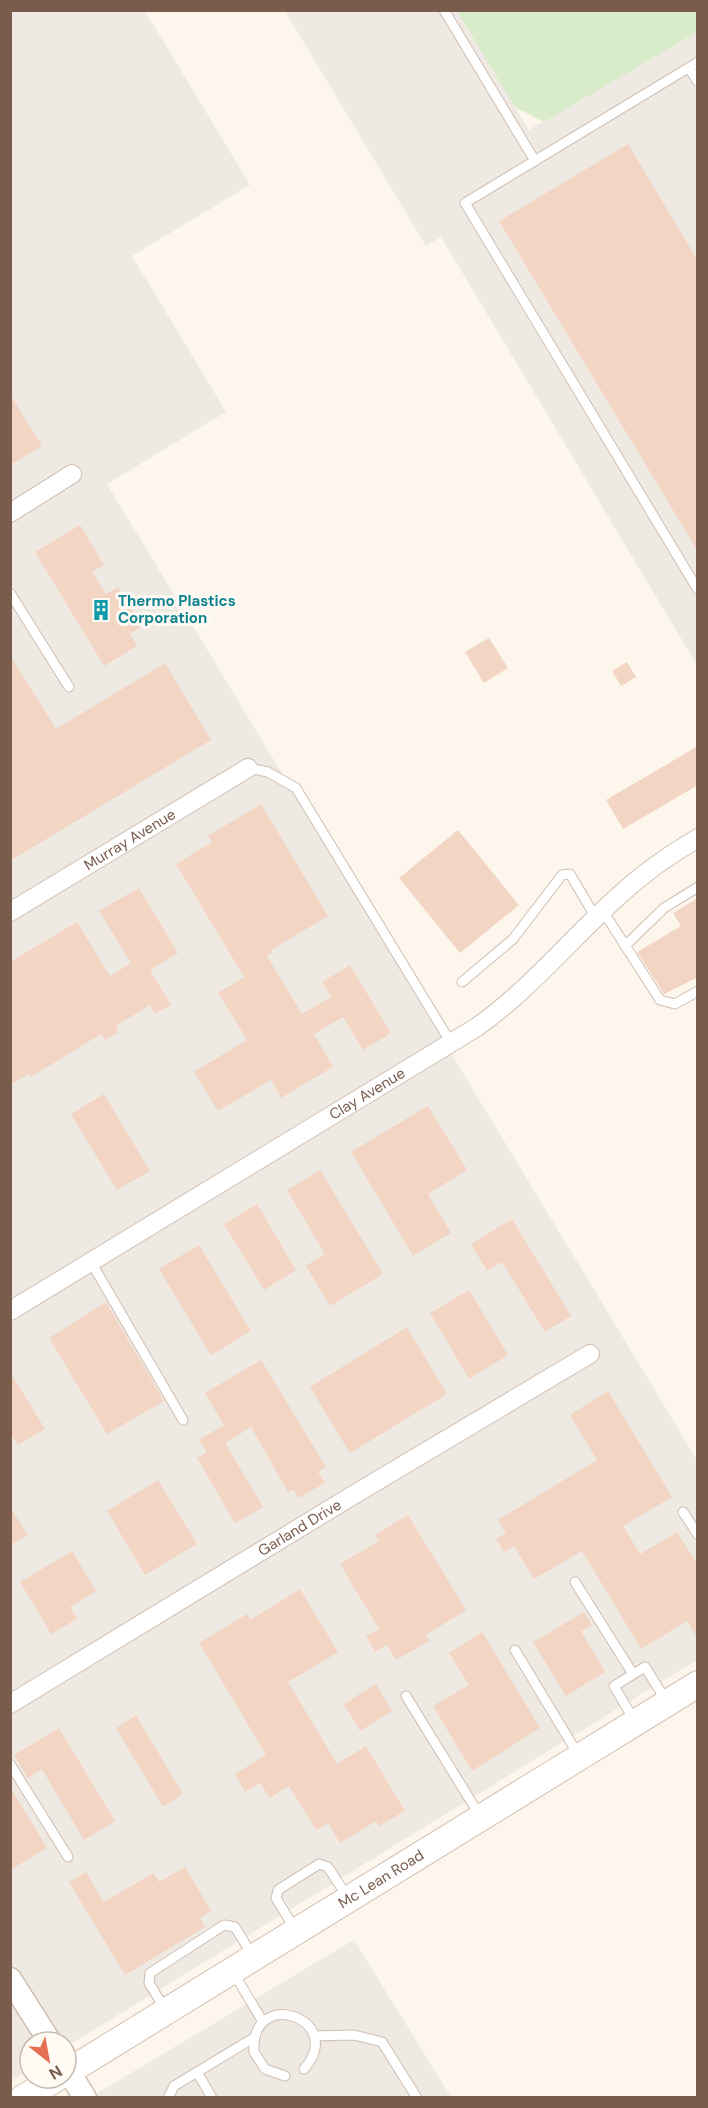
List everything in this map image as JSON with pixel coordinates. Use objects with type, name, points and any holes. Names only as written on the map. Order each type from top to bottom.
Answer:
[{"type":"main road","name":"Mc Lean Road","points":[[78,2064],[698,1684]]},
{"type":"street","points":[[10,513],[72,474]]},
{"type":"street","name":"Murray Avenue","points":[[10,912],[248,768]]},
{"type":"street","name":"Clay Avenue","points":[[10,1311],[451,1043],[525,990],[599,914],[652,867],[698,838]]},
{"type":"street","name":"Garland Drive","points":[[10,1704],[590,1354]]},
{"type":"street","points":[[10,1979],[42,2030]]},
{"type":"lane","points":[[444,10],[535,161]]},
{"type":"lane","points":[[698,82],[693,65],[465,203],[698,590]]},
{"type":"lane","points":[[10,592],[69,687]]},
{"type":"lane","points":[[248,768],[268,772],[296,788],[451,1043]]},
{"type":"lane","points":[[462,982],[513,939],[562,875],[570,874],[625,946],[660,1000],[675,1004],[698,991]]},
{"type":"lane","points":[[625,946],[664,908],[698,887]]},
{"type":"lane","points":[[91,1262],[183,1420]]},
{"type":"lane","points":[[683,1512],[698,1535]]},
{"type":"lane","points":[[575,1582],[633,1674]]},
{"type":"lane","points":[[515,1650],[579,1756]]},
{"type":"lane","points":[[635,1721],[614,1686],[633,1674],[645,1667],[667,1702]]},
{"type":"lane","points":[[406,1696],[480,1816]]},
{"type":"lane","points":[[10,1764],[68,1857]]},
{"type":"lane","points":[[296,1931],[276,1898],[278,1890],[320,1864],[328,1867],[348,1898]]},
{"type":"lane","points":[[166,2011],[149,1983],[150,1973],[224,1925],[235,1927],[253,1957]]},
{"type":"lane","points":[[231,1970],[263,2022]]},
{"type":"lane","points":[[285,2076],[265,2069],[254,2052],[255,2037],[263,2022],[271,2017],[291,2014],[308,2024],[314,2036],[314,2052],[304,2069]]},
{"type":"lane","points":[[314,2036],[354,2035],[382,2042],[417,2097]]},
{"type":"lane","points":[[168,2097],[174,2086],[255,2037]]},
{"type":"lane","points":[[197,2072],[212,2097]]},
{"type":"shaded area","points":[[11,11],[145,11],[250,185],[132,256],[226,412],[107,484],[697,1460],[697,1660],[78,2040],[78,2030],[18,2030],[18,2077],[11,2081]]},
{"type":"shaded area","points":[[285,11],[457,11],[529,130],[697,32],[697,665],[441,237],[426,246]]},
{"type":"shaded area","points":[[354,1940],[451,2097],[89,2098]]},
{"type":"green space","points":[[457,11],[697,11],[697,32],[544,122],[515,107]]},
{"type":"building","points":[[628,144],[698,261],[698,552],[499,221]]},
{"type":"building","points":[[10,394],[42,446],[10,465]]},
{"type":"building","name":"Thermo Plastics Corporation","points":[[80,525],[104,565],[92,572],[106,594],[118,587],[142,626],[130,634],[137,646],[104,666],[35,552]]},
{"type":"building","points":[[489,638],[508,668],[484,683],[465,652]]},
{"type":"building","points":[[10,655],[56,729],[165,663],[211,740],[10,861]]},
{"type":"building","points":[[627,662],[636,677],[621,686],[612,671]]},
{"type":"building","points":[[698,746],[698,785],[623,829],[606,800]]},
{"type":"building","points":[[261,804],[328,916],[271,950],[272,953],[267,956],[302,1014],[331,997],[322,982],[350,965],[391,1033],[363,1050],[343,1017],[314,1034],[333,1067],[281,1098],[271,1080],[218,1111],[194,1072],[247,1040],[218,993],[244,977],[176,864],[212,842],[208,836]]},
{"type":"building","points":[[458,830],[519,905],[460,953],[399,878]]},
{"type":"building","points":[[139,888],[178,953],[150,970],[171,1005],[155,1014],[150,1005],[116,1026],[119,1032],[105,1040],[101,1034],[31,1077],[29,1074],[10,1085],[10,962],[77,922],[110,976],[131,963],[99,911]]},
{"type":"building","points":[[698,898],[698,977],[664,994],[637,952],[681,926],[673,913]]},
{"type":"building","points":[[104,1094],[150,1171],[117,1190],[71,1114]]},
{"type":"building","points":[[428,1106],[467,1170],[428,1194],[451,1233],[413,1256],[351,1152]]},
{"type":"building","points":[[320,1170],[383,1274],[330,1306],[306,1266],[325,1254],[287,1190]]},
{"type":"building","points":[[257,1204],[296,1270],[264,1290],[224,1224]]},
{"type":"building","points":[[512,1219],[571,1316],[545,1332],[502,1262],[487,1271],[471,1244]]},
{"type":"building","points":[[199,1245],[251,1331],[211,1355],[159,1269]]},
{"type":"building","points":[[469,1290],[508,1355],[469,1379],[430,1313]]},
{"type":"building","points":[[106,1302],[164,1401],[107,1434],[49,1338]]},
{"type":"building","points":[[407,1327],[447,1394],[350,1453],[310,1387]]},
{"type":"building","points":[[261,1360],[326,1467],[318,1472],[325,1483],[298,1498],[293,1489],[288,1492],[251,1427],[225,1443],[263,1507],[235,1523],[197,1458],[207,1452],[199,1440],[224,1425],[205,1393]]},
{"type":"building","points":[[10,1372],[45,1429],[18,1445],[10,1432]]},
{"type":"building","points":[[608,1391],[672,1497],[623,1526],[640,1554],[677,1532],[698,1565],[698,1639],[687,1621],[641,1649],[582,1551],[534,1579],[514,1546],[504,1552],[496,1539],[506,1533],[498,1520],[597,1460],[570,1415]]},
{"type":"building","points":[[158,1480],[197,1544],[145,1575],[107,1511]]},
{"type":"building","points":[[10,1507],[28,1535],[10,1545]]},
{"type":"building","points":[[408,1515],[466,1610],[426,1635],[429,1641],[396,1660],[387,1645],[375,1652],[366,1636],[379,1629],[340,1564],[379,1541],[375,1535]]},
{"type":"building","points":[[72,1551],[96,1591],[70,1607],[77,1619],[51,1634],[20,1582]]},
{"type":"building","points":[[300,1589],[338,1652],[288,1682],[337,1764],[366,1746],[405,1811],[379,1826],[376,1821],[340,1843],[328,1823],[316,1830],[289,1786],[270,1798],[260,1783],[245,1792],[235,1774],[266,1755],[199,1643],[247,1614],[250,1620]]},
{"type":"building","points":[[584,1612],[592,1625],[581,1631],[605,1672],[566,1696],[533,1642]]},
{"type":"building","points":[[482,1632],[540,1728],[472,1771],[433,1706],[469,1685],[449,1653]]},
{"type":"building","points":[[376,1684],[392,1711],[360,1731],[344,1704]]},
{"type":"building","points":[[136,1715],[183,1794],[163,1807],[116,1728]]},
{"type":"building","points":[[59,1728],[115,1821],[84,1840],[42,1769],[28,1778],[14,1755]]},
{"type":"building","points":[[10,1787],[47,1848],[10,1870]]},
{"type":"building","points":[[185,1867],[211,1911],[200,1918],[205,1927],[125,1975],[69,1882],[86,1872],[104,1902],[153,1873],[159,1882]]},
{"type":"place","name":"Thermo Plastics Corporation","points":[[101,610]]}]
